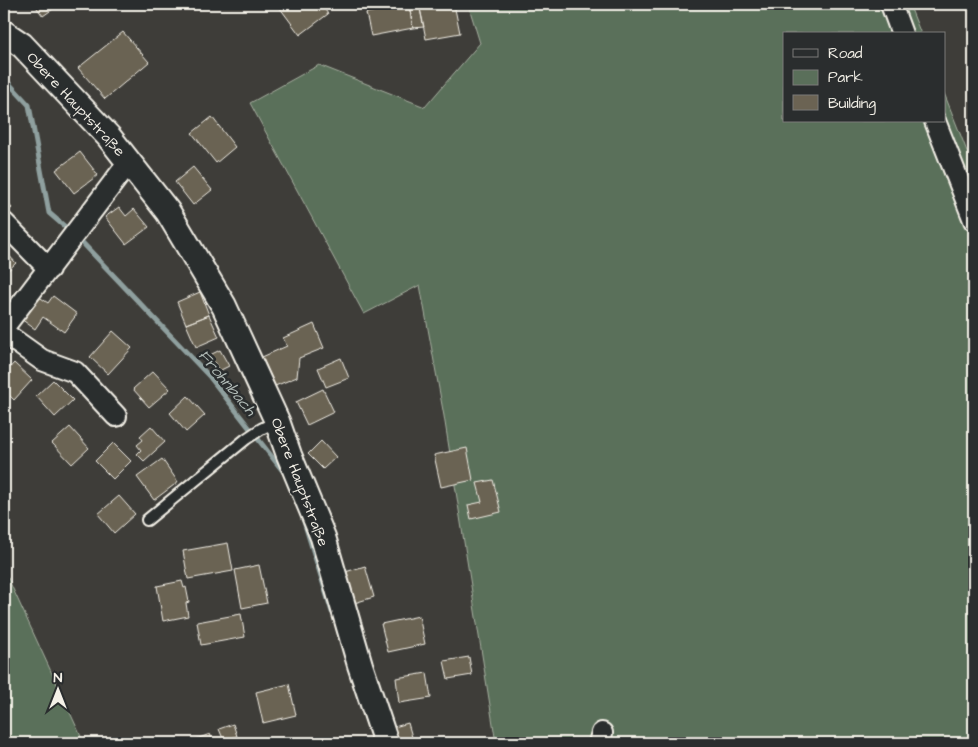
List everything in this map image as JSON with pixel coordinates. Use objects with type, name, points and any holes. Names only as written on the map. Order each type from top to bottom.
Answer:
[{"type":"street","points":[[891,4],[901,32]]},
{"type":"street","name":"Obere Hauptstraße","points":[[13,39],[109,137],[129,162],[168,212],[224,306],[269,425],[289,455],[323,537],[360,665],[386,743]]},
{"type":"street","points":[[935,122],[974,220]]},
{"type":"street","name":"Obere Hauptstraße","points":[[4,327],[129,162]]},
{"type":"street","points":[[4,224],[54,261]]},
{"type":"street","points":[[4,334],[42,360],[74,372],[116,416]]},
{"type":"lane","points":[[147,520],[246,439],[269,425]]},
{"type":"green space","points":[[468,4],[909,4],[920,32],[783,32],[783,122],[946,122],[946,98],[974,169],[974,743],[496,743],[444,416],[420,285],[364,314],[250,103],[319,65],[425,107],[480,43]]},
{"type":"green space","points":[[7,576],[84,743],[4,743],[4,579]]},
{"type":"building","points":[[34,4],[60,4],[43,16]]},
{"type":"building","points":[[277,4],[321,4],[328,14],[300,35]]},
{"type":"building","points":[[419,4],[454,4],[460,33],[426,39]]},
{"type":"building","points":[[419,4],[424,27],[413,28],[409,5]]},
{"type":"building","points":[[409,5],[413,28],[371,36],[366,13]]},
{"type":"building","points":[[123,32],[149,62],[105,99],[78,68]]},
{"type":"building","points":[[212,117],[235,147],[216,163],[192,133]]},
{"type":"building","points":[[80,152],[98,175],[74,193],[56,170]]},
{"type":"building","points":[[193,167],[212,190],[193,205],[175,182]]},
{"type":"building","points":[[4,199],[12,208],[6,214],[4,211]]},
{"type":"building","points":[[119,207],[126,216],[134,209],[149,227],[126,244],[105,217]]},
{"type":"building","points":[[4,250],[16,263],[4,274]]},
{"type":"building","points":[[200,292],[209,315],[186,324],[177,302]]},
{"type":"building","points":[[38,296],[48,303],[53,296],[77,314],[64,332],[43,317],[35,329],[21,319]]},
{"type":"building","points":[[209,315],[219,337],[196,347],[186,324]]},
{"type":"building","points":[[314,324],[324,348],[299,358],[297,377],[275,386],[262,357],[287,346],[283,338]]},
{"type":"building","points":[[113,331],[132,348],[108,374],[90,357]]},
{"type":"building","points":[[220,350],[229,366],[219,371],[210,355]]},
{"type":"building","points":[[341,358],[349,378],[326,387],[318,368]]},
{"type":"building","points":[[14,363],[32,380],[14,400],[4,390],[4,374]]},
{"type":"building","points":[[153,371],[170,389],[149,407],[133,389]]},
{"type":"building","points":[[53,380],[73,400],[55,417],[36,396]]},
{"type":"building","points":[[323,389],[334,412],[307,425],[296,402]]},
{"type":"building","points":[[188,396],[205,415],[186,432],[170,413]]},
{"type":"building","points":[[151,426],[165,442],[144,461],[137,454],[141,450],[137,445],[143,440],[140,436]]},
{"type":"building","points":[[70,427],[89,448],[72,464],[52,443]]},
{"type":"building","points":[[321,441],[336,457],[323,469],[308,454]]},
{"type":"building","points":[[113,443],[131,461],[113,479],[95,461]]},
{"type":"building","points":[[467,448],[473,480],[441,487],[434,455]]},
{"type":"building","points":[[162,459],[178,482],[154,500],[137,477]]},
{"type":"building","points":[[493,480],[501,512],[471,519],[468,505],[482,502],[477,483]]},
{"type":"building","points":[[119,496],[135,514],[114,533],[98,514]]},
{"type":"building","points":[[228,543],[233,571],[188,579],[183,551]]},
{"type":"building","points":[[259,565],[267,603],[242,608],[235,570]]},
{"type":"building","points":[[365,566],[374,597],[351,604],[342,573]]},
{"type":"building","points":[[182,581],[184,588],[186,587],[189,602],[186,603],[188,616],[163,621],[157,586]]},
{"type":"building","points":[[241,614],[245,637],[201,645],[197,622]]},
{"type":"building","points":[[419,616],[425,644],[388,652],[381,624]]},
{"type":"building","points":[[469,657],[472,675],[448,679],[444,661]]},
{"type":"building","points":[[427,673],[431,698],[399,703],[396,678]]},
{"type":"building","points":[[289,684],[296,715],[263,723],[256,692]]},
{"type":"building","points":[[408,723],[412,737],[403,740],[404,743],[395,743],[391,728]]},
{"type":"building","points":[[233,724],[237,736],[224,741],[219,729]]},
{"type":"building","points":[[210,734],[214,743],[192,743],[191,741]]},
{"type":"waterway","name":"Frohnbach","points":[[4,78],[29,105],[49,213],[71,232]]},
{"type":"waterway","name":"Frohnbach","points":[[77,237],[209,376],[286,475]]},
{"type":"waterway","name":"Frohnbach","points":[[302,515],[332,612]]}]
